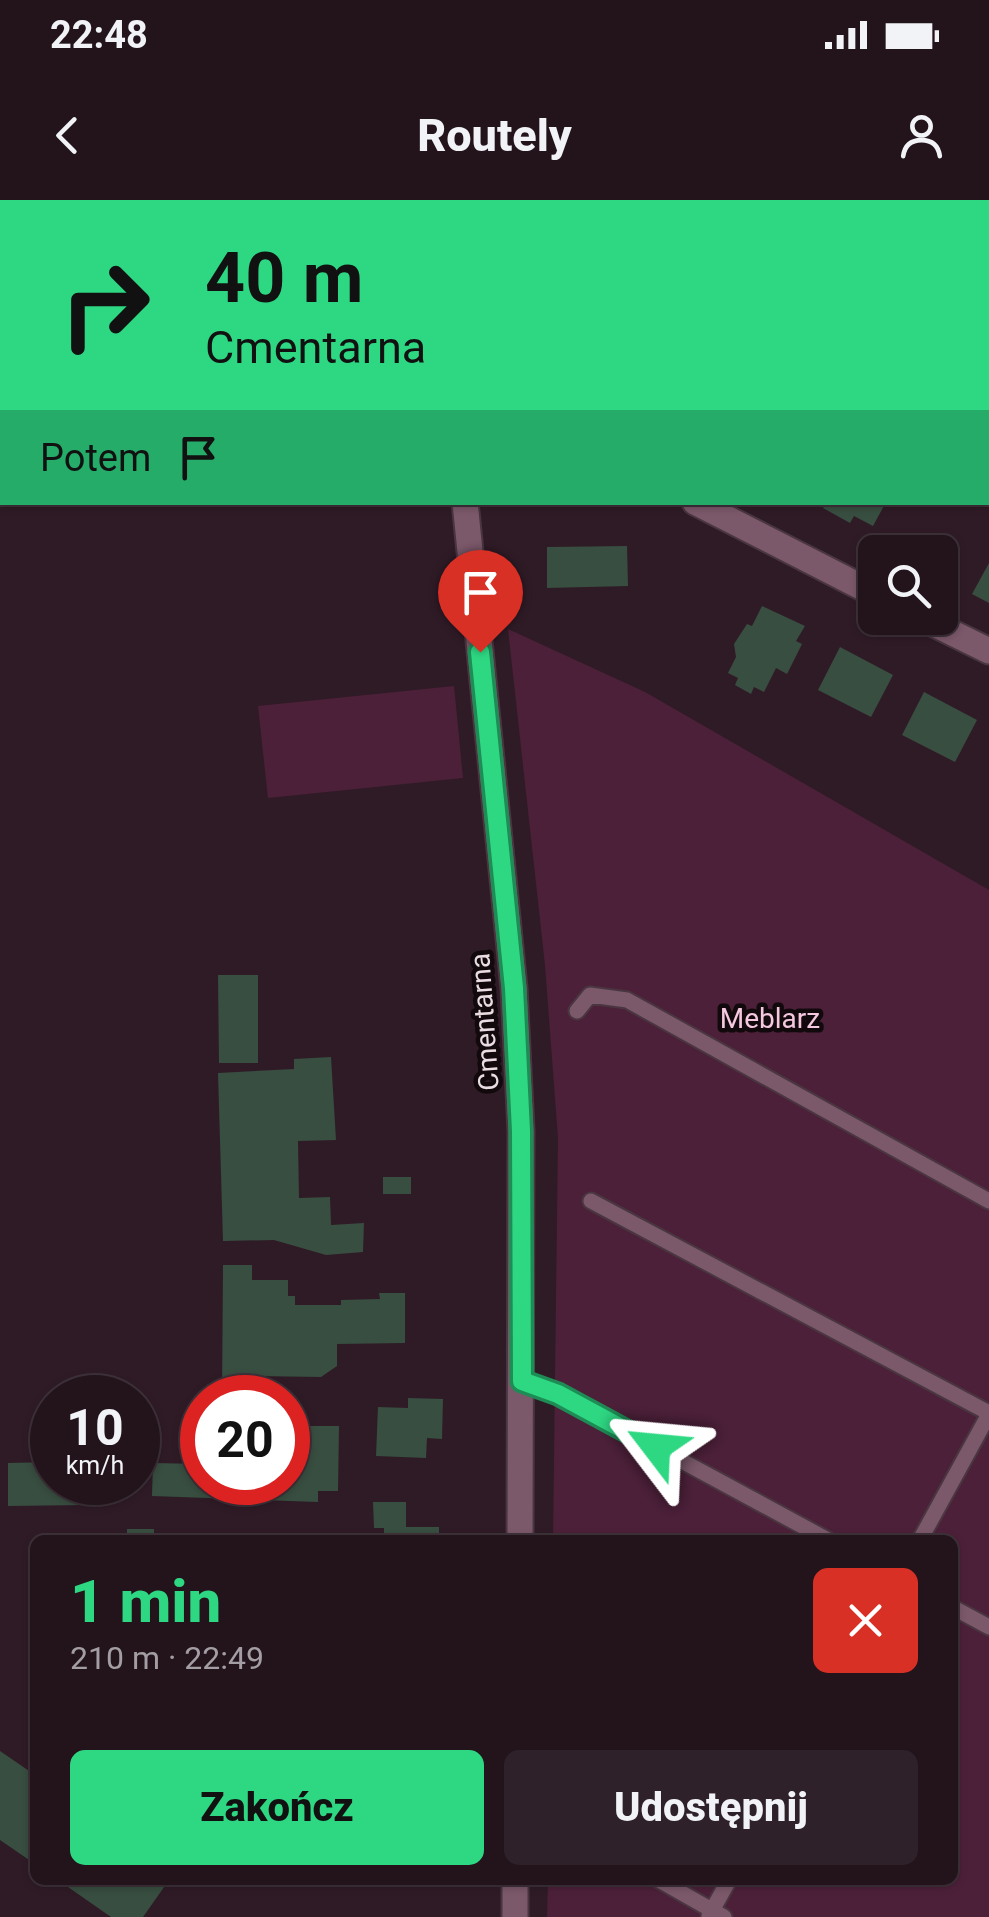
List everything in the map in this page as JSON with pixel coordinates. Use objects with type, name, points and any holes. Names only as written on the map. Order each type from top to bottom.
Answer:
[{"type":"street","name":"Cmentarna","points":[[465,505],[514,988],[521,1131],[520,1535]]},
{"type":"street","points":[[701,505],[858,585]]},
{"type":"street","points":[[957,635],[989,651]]},
{"type":"street","points":[[514,1917],[515,1885]]},
{"type":"lane","points":[[577,1011],[590,995],[627,1000],[989,1201]]},
{"type":"lane","points":[[591,1200],[989,1413],[923,1535]]},
{"type":"lane","points":[[522,1381],[558,1394],[819,1535]]},
{"type":"lane","points":[[958,1611],[989,1627]]},
{"type":"lane","points":[[667,1885],[715,1915],[727,1885]]},
{"type":"green space","name":"Meblarz","points":[[508,629],[645,692],[989,890],[989,1917],[547,1917],[548,1885],[958,1885],[958,1535],[553,1535],[558,1138],[545,965]]},
{"type":"green space","points":[[454,686],[463,778],[268,798],[258,706]]},
{"type":"building","points":[[884,505],[873,526],[854,516],[850,523],[823,508]]},
{"type":"building","points":[[627,546],[628,586],[547,588],[547,547]]},
{"type":"building","points":[[989,563],[989,603],[972,594]]},
{"type":"building","points":[[762,606],[805,626],[796,641],[802,644],[787,674],[776,668],[764,692],[754,687],[751,694],[735,685],[738,678],[728,673],[736,657],[734,644],[747,624],[752,626]]},
{"type":"building","points":[[840,647],[893,675],[871,717],[818,690]]},
{"type":"building","points":[[924,692],[977,720],[955,762],[902,735]]},
{"type":"building","points":[[218,975],[258,975],[258,1063],[219,1063]]},
{"type":"building","points":[[331,1057],[336,1140],[298,1141],[299,1198],[330,1197],[331,1225],[364,1223],[363,1252],[326,1255],[274,1240],[223,1241],[218,1073],[294,1069],[294,1059]]},
{"type":"building","points":[[383,1177],[411,1177],[411,1194],[383,1194]]},
{"type":"building","points":[[223,1265],[252,1265],[252,1280],[288,1280],[288,1296],[295,1296],[295,1305],[341,1305],[341,1300],[380,1299],[379,1293],[405,1293],[405,1343],[337,1344],[337,1366],[321,1377],[222,1375]]},
{"type":"building","points":[[408,1398],[443,1399],[442,1439],[427,1438],[426,1458],[376,1456],[378,1407],[408,1408]]},
{"type":"building","points":[[310,1426],[339,1426],[338,1491],[318,1491],[318,1502],[310,1502]]},
{"type":"building","points":[[30,1462],[30,1505],[84,1505],[8,1506],[8,1463]]},
{"type":"building","points":[[160,1463],[180,1464],[180,1497],[160,1496]]},
{"type":"building","points":[[373,1502],[406,1502],[406,1527],[439,1527],[439,1535],[384,1535],[384,1528],[374,1528]]},
{"type":"building","points":[[127,1529],[154,1529],[154,1535],[127,1535]]},
{"type":"building","points":[[0,1751],[30,1772],[30,1861],[0,1840]]},
{"type":"building","points":[[65,1885],[165,1885],[143,1917],[111,1917]]},
{"type":"route","points":[[480,652],[514,988],[521,1131],[522,1381],[558,1394],[656,1447]]}]
